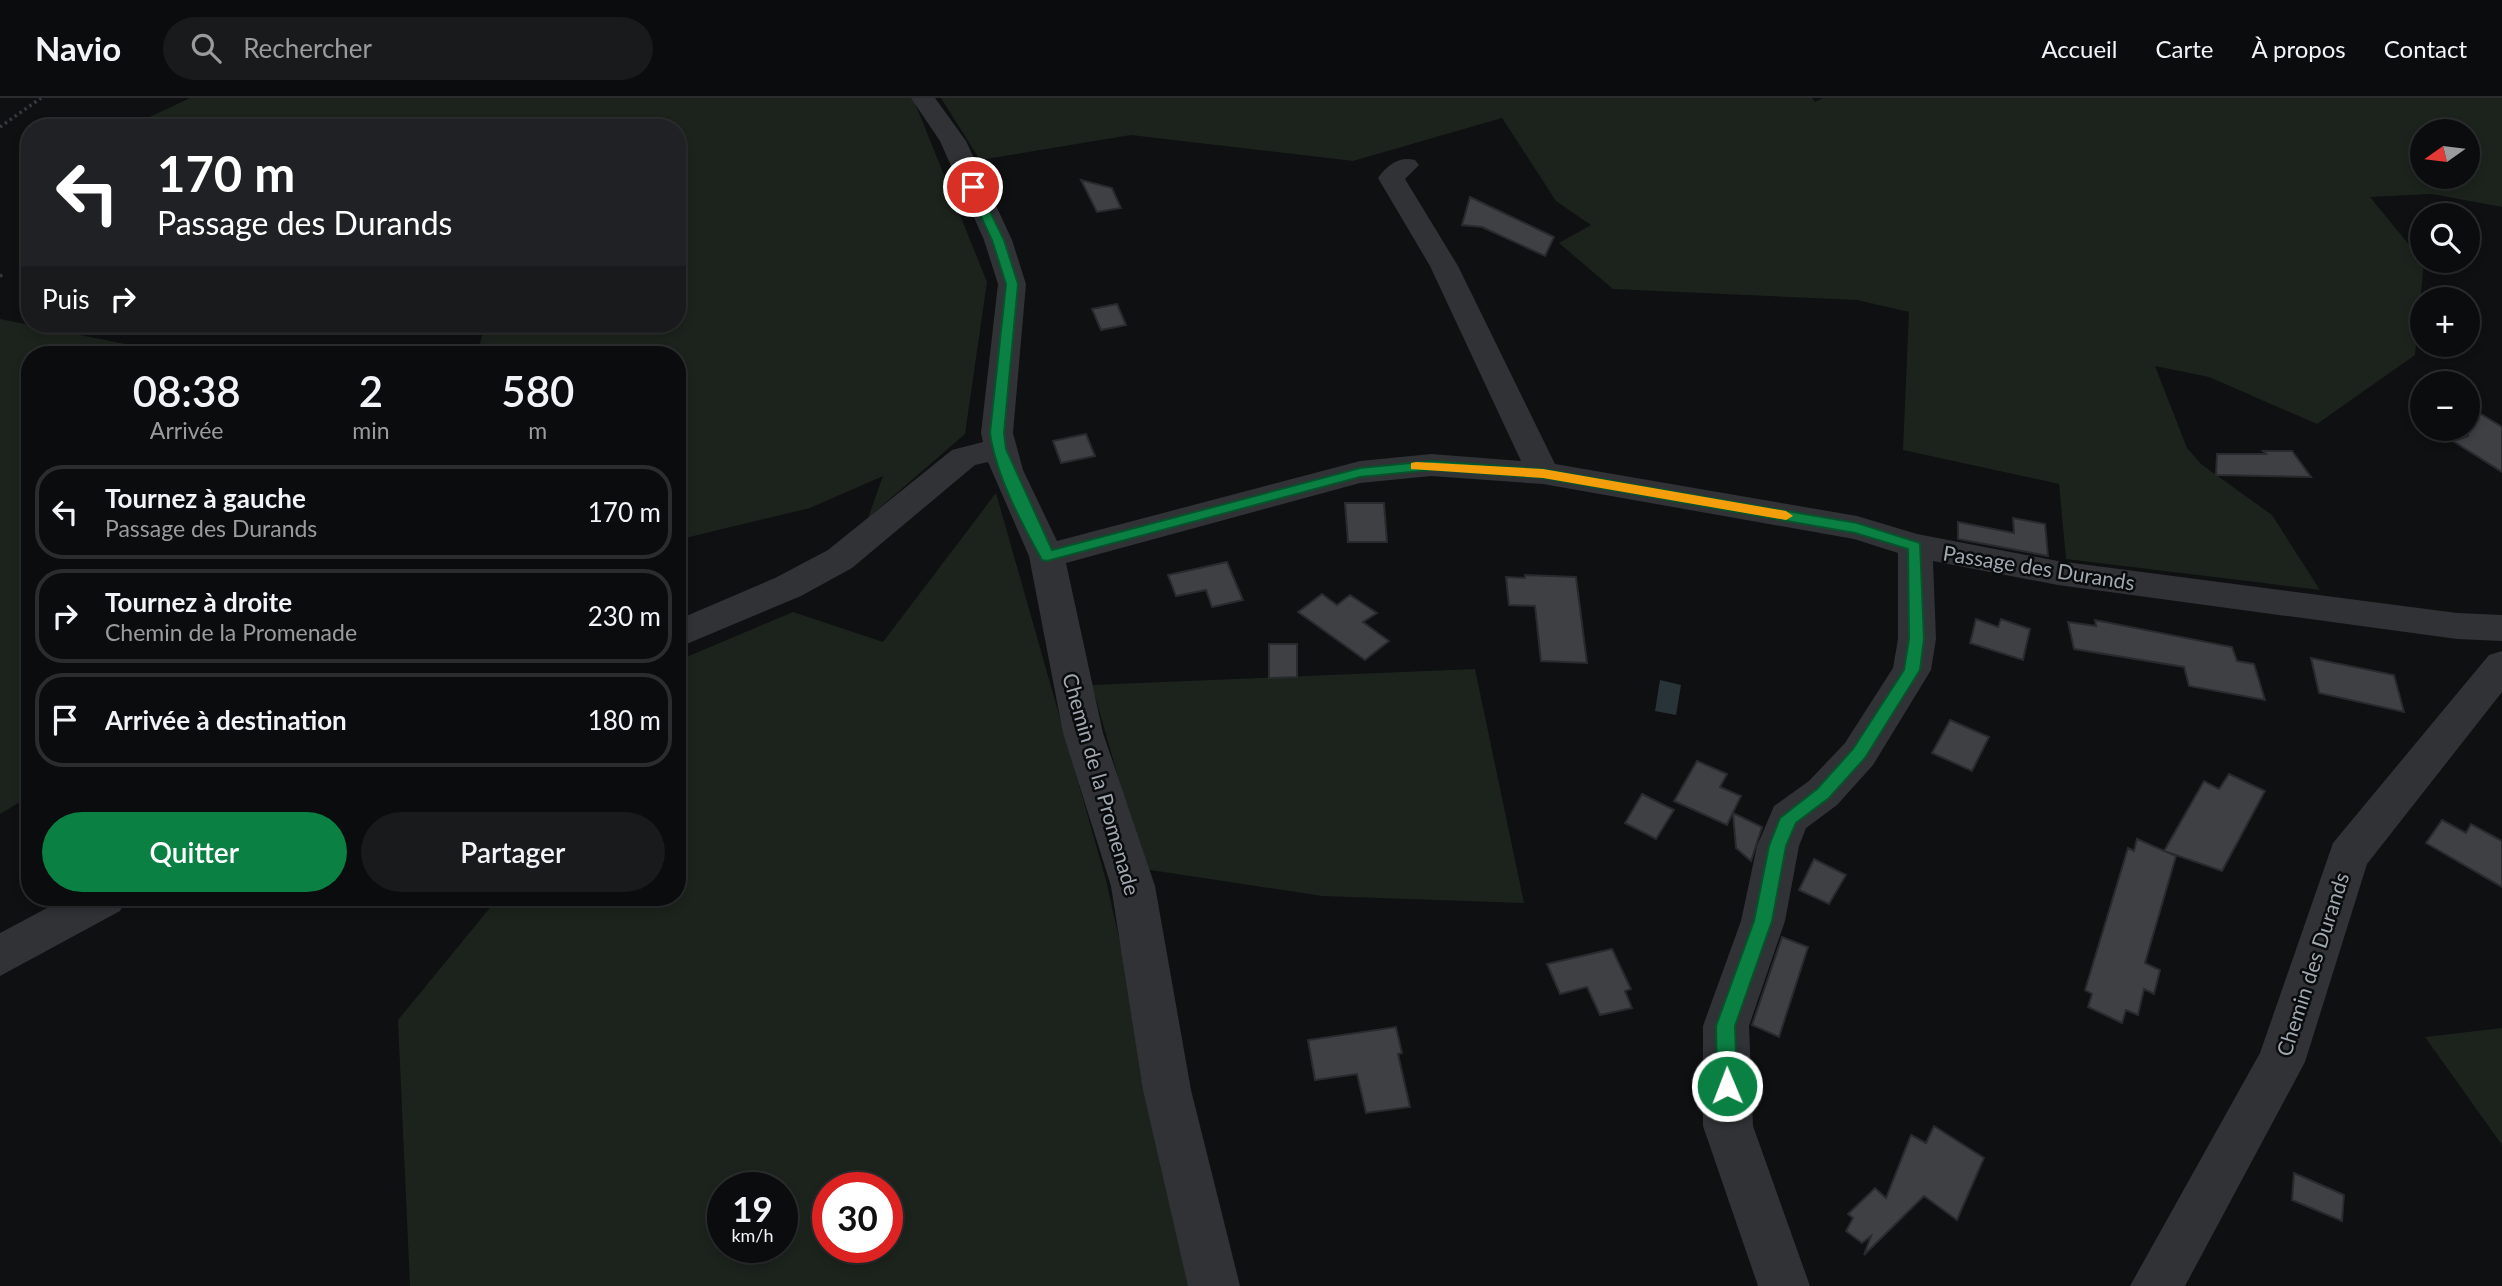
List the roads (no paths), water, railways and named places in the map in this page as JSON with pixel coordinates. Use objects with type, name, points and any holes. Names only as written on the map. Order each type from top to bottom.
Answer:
[{"type":"street","name":"Chemin de la Promenade","points":[[923,98],[953,141],[998,240],[1012,284],[997,433],[999,449],[1006,470],[1047,556],[1083,733],[1133,886],[1167,1090],[1214,1286]]},
{"type":"street","points":[[1406,165],[1391,178],[1444,266],[1543,473]]},
{"type":"street","points":[[686,631],[788,587],[840,559],[964,457],[999,449]]},
{"type":"street","name":"Passage des Durands","points":[[1047,556],[1360,472],[1431,465],[1543,473],[1857,528],[1915,546],[2058,573],[2457,626],[2502,628]]},
{"type":"street","points":[[1784,1286],[1728,1126],[1726,1026],[1763,921],[1777,846],[1789,818],[1823,793],[1859,754],[1912,670],[1917,639],[1915,546]]},
{"type":"street","name":"Chemin des Durands","points":[[2156,1286],[2281,1062],[2348,856],[2502,665]]},
{"type":"street","points":[[0,956],[91,906]]}]
